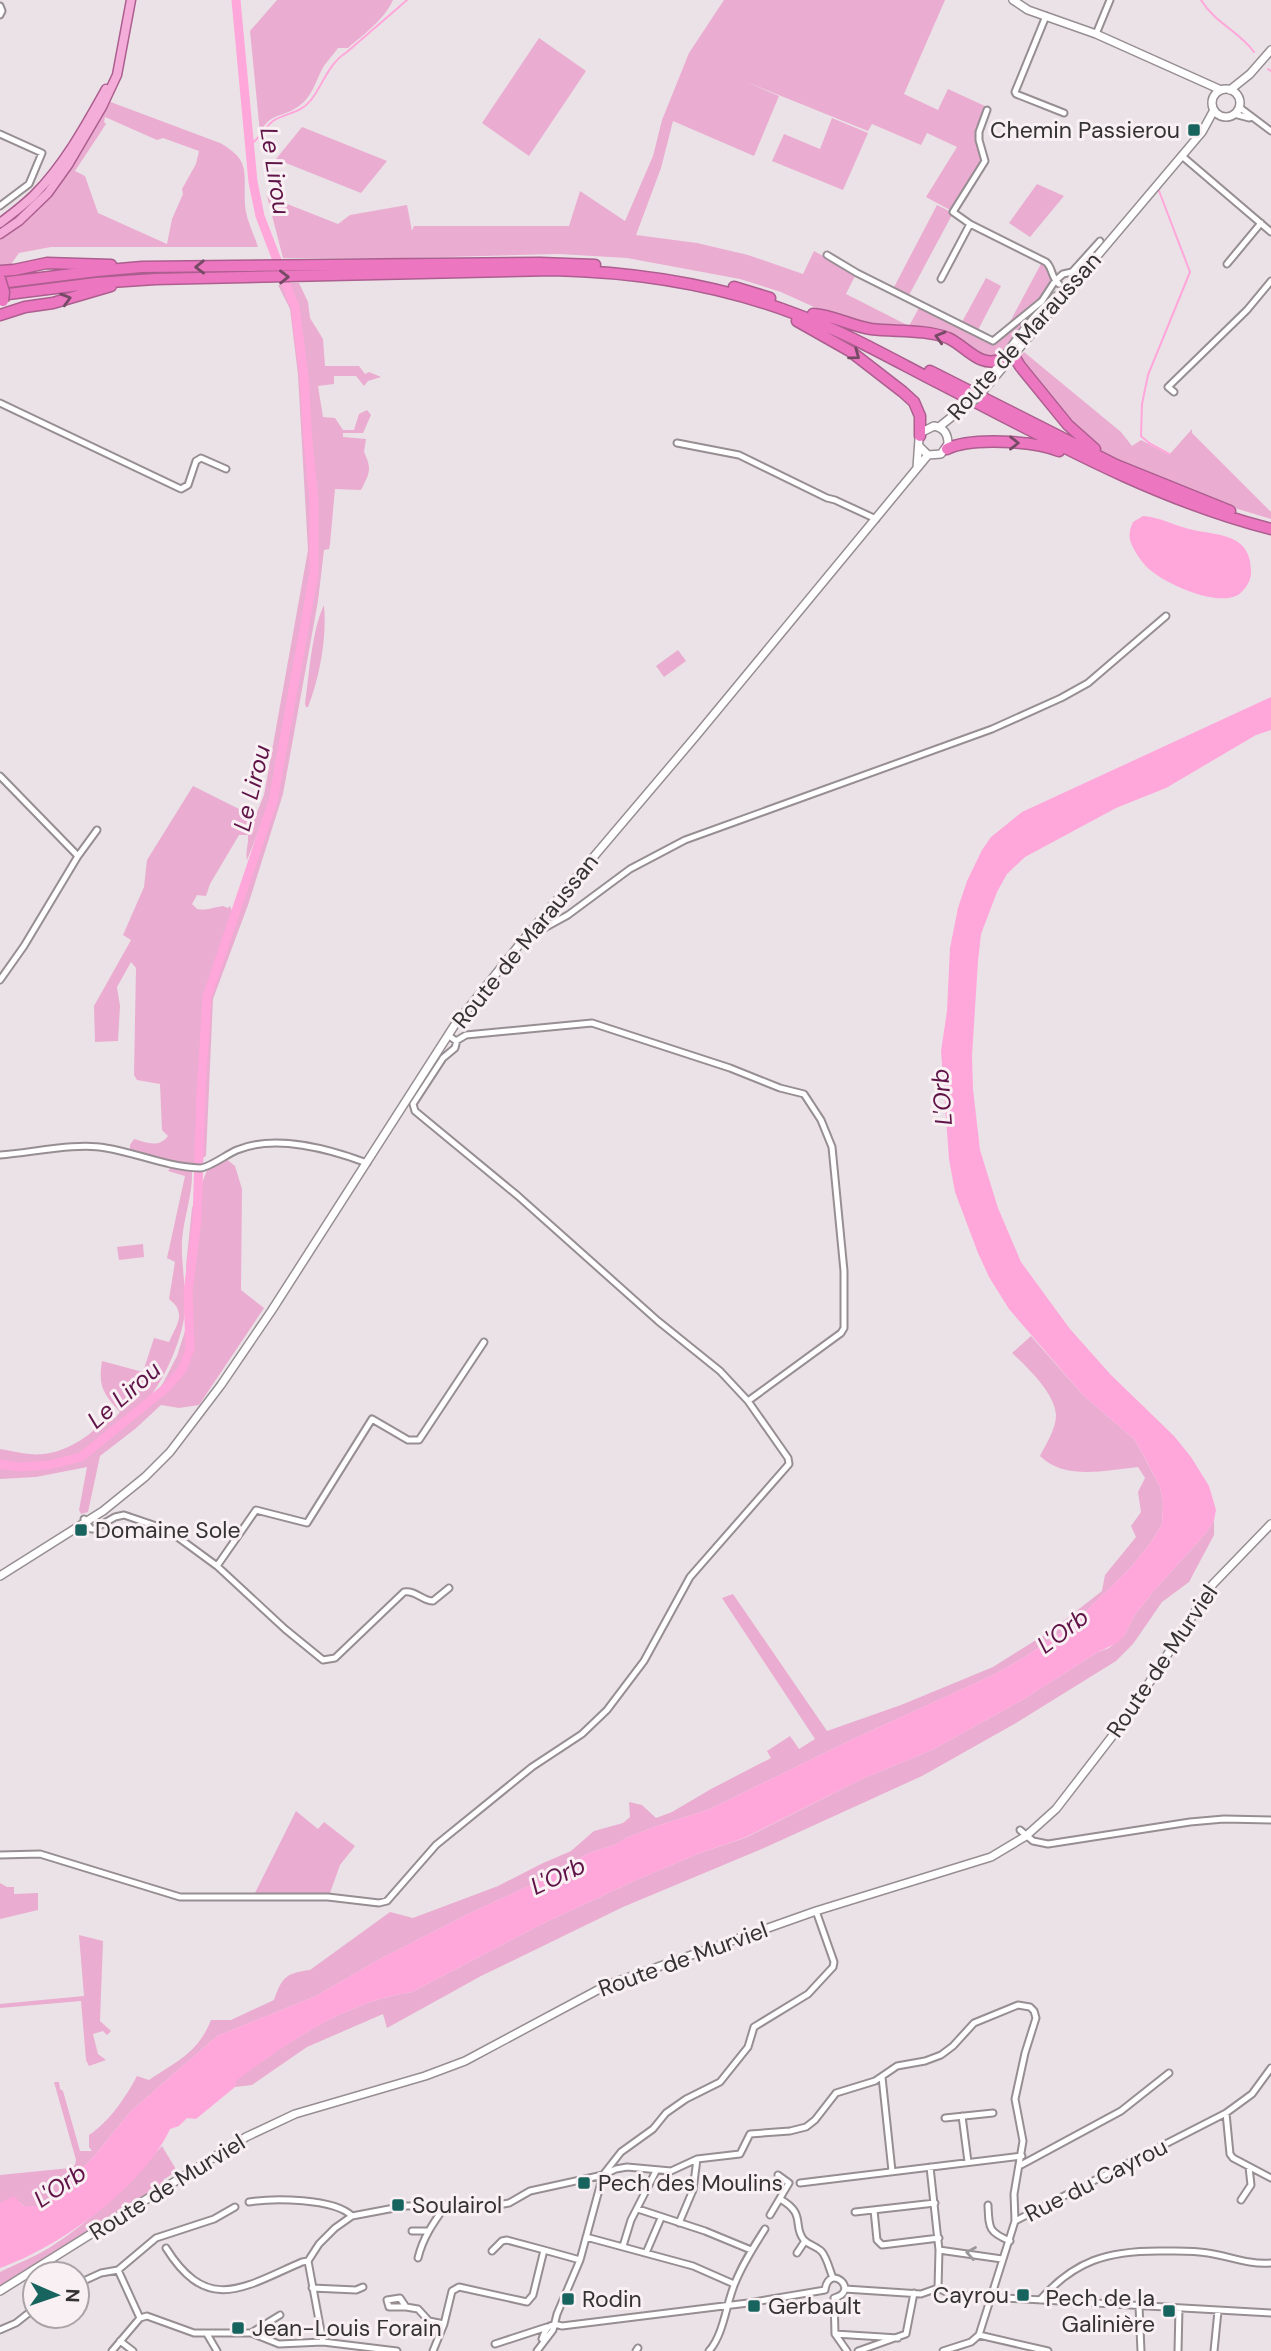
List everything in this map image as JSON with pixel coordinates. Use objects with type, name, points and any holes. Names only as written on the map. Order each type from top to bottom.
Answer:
[{"type":"highway","points":[[0,271],[14,271],[47,263],[86,262],[258,272]]},
{"type":"highway","points":[[142,267],[0,281],[4,292],[1,302],[96,283],[258,272],[540,263],[608,266],[703,280],[752,292],[813,314],[867,338],[1140,480],[1271,523]]},
{"type":"highway","points":[[309,271],[591,271],[680,282],[752,300],[804,317],[863,344],[1140,480],[1218,514],[1271,530]]},
{"type":"highway","points":[[0,315],[121,283],[155,279]]},
{"type":"highway","points":[[752,300],[821,333],[850,351],[904,392],[914,402],[920,416],[920,441]]},
{"type":"highway","points":[[813,314],[825,314],[851,325],[871,329],[940,335],[954,341],[981,360],[988,362],[1001,359]]},
{"type":"highway","points":[[1014,356],[1068,425],[1087,444],[1135,470],[1140,480]]},
{"type":"highway","points":[[947,449],[958,444],[1034,443],[1065,453],[1125,482],[1140,480]]},
{"type":"main road","points":[[0,234],[34,208],[58,180],[108,96],[121,58],[131,0]]},
{"type":"main road","points":[[1013,0],[1028,10],[1096,34],[1221,90],[1230,90],[1250,74],[1271,50]]},
{"type":"main road","points":[[0,223],[34,195],[48,179],[105,91],[121,58]]},
{"type":"main road","points":[[1202,132],[1222,116],[1234,114],[1239,107],[1238,97],[1250,74]]},
{"type":"main road","points":[[1109,243],[1202,132],[1214,110],[1213,98],[1198,81]]},
{"type":"main road","points":[[1213,98],[1221,90]]},
{"type":"main road","points":[[1230,90],[1238,97]]},
{"type":"main road","points":[[1214,110],[1222,116]]},
{"type":"main road","name":"Route de Maraussan","points":[[981,390],[1001,359],[1040,312],[1069,286],[1109,243]]},
{"type":"main road","name":"Route de Maraussan","points":[[939,427],[960,412],[1014,356],[1109,243]]},
{"type":"main road","name":"Route de Maraussan","points":[[947,435],[960,412]]},
{"type":"main road","points":[[939,427],[947,435],[947,449],[941,454],[929,455],[920,441],[926,429],[939,427]]},
{"type":"main road","name":"Route de Maraussan","points":[[916,469],[920,441]]},
{"type":"main road","name":"Route de Maraussan","points":[[0,1574],[85,1520],[176,1444],[221,1385],[448,1035],[524,939],[929,455]]},
{"type":"main road","name":"Route de Murviel","points":[[0,2291],[246,2137],[281,2121],[465,2061],[607,1985],[816,1911],[991,1857],[1056,1809],[1127,1717],[1213,1584],[1271,1524]]},
{"type":"street","points":[[1096,34],[1110,0]]},
{"type":"street","points":[[0,6],[0,15]]},
{"type":"street","points":[[1046,16],[1015,92],[1064,113]]},
{"type":"street","points":[[1239,107],[1271,131]]},
{"type":"street","points":[[987,110],[979,132],[985,161],[953,212],[970,224],[1046,262],[1062,292]]},
{"type":"street","points":[[1234,114],[1252,118]]},
{"type":"street","points":[[0,134],[42,153],[29,184],[0,206]]},
{"type":"street","points":[[1182,156],[1271,232]]},
{"type":"street","points":[[1227,264],[1261,223]]},
{"type":"street","points":[[941,279],[970,224]]},
{"type":"street","points":[[827,255],[857,273],[993,341],[1042,301],[1063,274],[1072,272],[1100,241]]},
{"type":"street","points":[[1174,392],[1168,387],[1247,310],[1271,281]]},
{"type":"street","points":[[1057,282],[1069,286]]},
{"type":"street","points":[[0,403],[181,489],[188,485],[196,460],[201,458],[226,469]]},
{"type":"street","points":[[677,443],[739,455],[876,519]]},
{"type":"street","points":[[524,939],[568,915],[629,869],[685,840],[992,729],[1061,698],[1088,683],[1166,616]]},
{"type":"street","points":[[0,776],[78,856]]},
{"type":"street","points":[[0,980],[97,830]]},
{"type":"street","points":[[0,1854],[40,1854],[180,1897],[328,1897],[379,1903],[387,1901],[436,1845],[533,1767],[582,1734],[607,1710],[644,1661],[690,1577],[789,1464],[788,1458],[748,1401],[720,1371],[657,1321],[518,1196],[415,1111],[413,1104],[443,1058],[455,1048],[457,1040],[466,1035],[592,1023],[804,1094],[821,1120],[832,1147],[844,1271],[844,1328],[841,1333],[748,1401]]},
{"type":"street","points":[[448,1035],[457,1040]]},
{"type":"street","points":[[0,1155],[92,1146],[172,1165],[203,1168],[237,1150],[259,1143],[279,1142],[302,1145],[367,1163]]},
{"type":"street","points":[[217,1566],[256,1510],[307,1523],[372,1419],[408,1440],[419,1440],[484,1342]]},
{"type":"street","points":[[85,1520],[91,1529],[94,1529],[114,1517],[124,1515],[168,1530],[217,1566],[323,1660],[335,1658],[404,1592],[411,1591],[433,1601],[449,1588]]},
{"type":"street","points":[[1023,1833],[1040,1844],[1048,1844],[1190,1822],[1224,1819],[1271,1820]]},
{"type":"street","points":[[538,2350],[556,2324],[557,2314],[580,2260],[603,2175],[621,2152],[653,2129],[666,2113],[685,2099],[720,2082],[748,2047],[754,2027],[808,1994],[833,1967],[834,1962],[816,1911]]},
{"type":"street","points":[[323,2342],[308,2262],[319,2244],[352,2216],[405,2206],[498,2205],[509,2203],[530,2192],[627,2167],[656,2171],[677,2169],[697,2159],[740,2154],[750,2134],[806,2127],[815,2120],[836,2093],[882,2077],[897,2066],[941,2055],[974,2023],[1018,2005],[1030,2007],[1036,2018],[1015,2099],[1023,2141],[1014,2194],[1015,2221]]},
{"type":"street","name":"Rue du Cayrou","points":[[979,2335],[1015,2221],[1226,2113],[1252,2094],[1271,2068]]},
{"type":"street","points":[[1021,2165],[1121,2111],[1168,2073]]},
{"type":"street","points":[[882,2077],[892,2171]]},
{"type":"street","points":[[945,2118],[993,2113]]},
{"type":"street","points":[[1226,2113],[1230,2154],[1235,2160],[1271,2178]]},
{"type":"street","points":[[962,2116],[968,2162]]},
{"type":"street","points":[[800,2183],[1022,2156]]},
{"type":"street","points":[[679,2223],[693,2190],[697,2159]]},
{"type":"street","points":[[930,2167],[939,2238],[938,2288]]},
{"type":"street","points":[[1241,2200],[1251,2185],[1249,2167]]},
{"type":"street","points":[[623,2246],[631,2220],[656,2171]]},
{"type":"street","points":[[770,2215],[789,2183],[778,2175]]},
{"type":"street","points":[[249,2202],[292,2199],[344,2209],[352,2216]]},
{"type":"street","points":[[780,2199],[792,2206],[805,2241],[822,2252],[832,2278]]},
{"type":"street","points":[[855,2212],[934,2203]]},
{"type":"street","points":[[418,2258],[428,2231],[446,2205]]},
{"type":"street","points":[[988,2205],[992,2233],[1010,2241]]},
{"type":"street","points":[[91,2277],[118,2270],[156,2238],[214,2219],[235,2207]]},
{"type":"street","points":[[638,2208],[751,2250]]},
{"type":"street","points":[[874,2210],[877,2240],[882,2245],[939,2238]]},
{"type":"street","points":[[646,2253],[660,2218]]},
{"type":"street","points":[[709,2351],[715,2342],[734,2284],[765,2229]]},
{"type":"street","points":[[412,2231],[428,2231]]},
{"type":"street","points":[[586,2237],[693,2266],[734,2284]]},
{"type":"street","points":[[492,2251],[502,2241],[507,2240],[580,2260]]},
{"type":"street","points":[[797,2253],[805,2241]]},
{"type":"street","points":[[166,2248],[192,2280],[221,2290],[245,2286],[302,2262],[308,2262]]},
{"type":"street","points":[[433,2351],[444,2324],[452,2291],[459,2287],[527,2302],[531,2300],[544,2250]]},
{"type":"street","points":[[939,2250],[1002,2259]]},
{"type":"street","points":[[1040,2300],[1052,2288],[1089,2262],[1125,2251],[1196,2251],[1244,2262],[1271,2263]]},
{"type":"street","points":[[118,2270],[140,2318]]},
{"type":"street","points":[[834,2298],[825,2290],[827,2281],[832,2278],[841,2280],[845,2289]]},
{"type":"street","points":[[312,2288],[356,2290],[363,2287]]},
{"type":"street","points":[[845,2289],[925,2293],[938,2288],[952,2295],[1271,2313]]},
{"type":"street","points":[[1052,2288],[1054,2297],[1059,2301]]},
{"type":"street","points":[[834,2298],[845,2289]]},
{"type":"street","points":[[495,2344],[556,2324],[562,2326],[825,2290]]},
{"type":"street","points":[[858,2351],[906,2334],[914,2293]]},
{"type":"street","points":[[834,2298],[835,2334],[847,2351]]},
{"type":"street","points":[[1139,2306],[1141,2351]]},
{"type":"street","points":[[406,2307],[418,2309],[429,2321],[444,2324]]},
{"type":"street","points":[[1178,2351],[1179,2308]]},
{"type":"street","points":[[1214,2351],[1218,2311]]},
{"type":"street","points":[[112,2351],[140,2318],[147,2316],[187,2332],[207,2334],[251,2333],[281,2315]]},
{"type":"street","points":[[0,2330],[21,2319]]},
{"type":"street","points":[[545,2337],[547,2327]]},
{"type":"street","points":[[251,2333],[278,2348],[323,2342],[397,2351]]},
{"type":"street","points":[[207,2334],[217,2351]]},
{"type":"street","points":[[527,2334],[545,2337]]},
{"type":"street","points":[[835,2334],[898,2338]]},
{"type":"street","points":[[943,2351],[971,2342],[979,2335],[1048,2351]]},
{"type":"street","points":[[120,2341],[133,2351]]},
{"type":"shaded area","points":[[277,0],[393,0],[367,32],[348,48],[338,48],[302,104],[272,119],[260,133],[250,31]]},
{"type":"shaded area","points":[[724,0],[945,0],[904,94],[938,110],[948,89],[987,107],[975,136],[984,159],[950,210],[926,197],[957,147],[927,133],[921,145],[872,124],[868,131],[744,81],[779,96],[754,156],[673,121],[661,168],[636,235],[697,243],[748,255],[803,274],[814,251],[856,274],[846,294],[909,326],[920,306],[995,342],[1047,301],[1003,353],[991,357],[981,355],[965,344],[866,326],[834,316],[781,292],[740,279],[627,258],[559,254],[283,258],[267,196],[338,224],[350,215],[407,205],[412,231],[414,226],[569,226],[580,191],[625,221],[653,156],[662,120],[689,53]]},
{"type":"shaded area","points":[[539,38],[586,71],[529,156],[482,123]]},
{"type":"shaded area","points":[[108,101],[220,143],[237,156],[244,169],[245,205],[258,247],[51,247],[19,253],[0,280],[0,236],[33,211]],"holes":[[[105,117],[157,140],[163,138],[199,151],[196,164],[182,189],[183,194],[172,219],[167,244],[98,213],[85,176],[75,171],[106,124]]]},
{"type":"shaded area","points":[[832,118],[868,133],[843,190],[772,161],[784,134],[820,149]]},
{"type":"shaded area","points":[[302,127],[387,161],[361,193],[276,159]]},
{"type":"shaded area","points":[[1037,184],[1064,196],[1030,237],[1009,223]]},
{"type":"shaded area","points":[[937,205],[953,213],[908,297],[893,289]]},
{"type":"shaded area","points":[[1042,262],[1047,265],[1050,276],[1048,290],[1032,310],[1004,333]]},
{"type":"shaded area","points":[[986,278],[1001,286],[978,330],[962,322]]},
{"type":"shaded area","points":[[288,283],[299,283],[308,302],[310,318],[323,339],[325,366],[359,366],[365,374],[369,372],[381,377],[368,381],[364,386],[356,376],[334,376],[334,384],[318,386],[323,417],[335,418],[343,430],[354,430],[359,414],[367,410],[371,415],[363,433],[343,433],[343,437],[366,439],[364,452],[369,471],[361,490],[335,489],[330,544],[329,549],[324,550],[318,601],[283,794],[248,905],[213,999],[206,1156],[201,1159],[210,997],[248,871],[275,798],[314,581],[315,499],[306,368],[297,307]]},
{"type":"shaded area","points":[[278,285],[285,285],[294,308],[302,376],[312,501],[311,582],[271,800],[247,860],[248,835],[239,835],[210,884],[206,896],[197,895],[192,904],[197,909],[230,906],[232,911],[205,997],[197,1159],[195,1164],[180,1163],[130,1151],[134,1139],[157,1143],[168,1136],[162,1130],[160,1084],[137,1080],[134,1075],[136,968],[131,962],[117,987],[120,1006],[118,1041],[95,1042],[94,1006],[131,940],[123,935],[144,887],[147,860],[193,786],[255,817],[264,795],[308,550],[298,375],[290,309]]},
{"type":"shaded area","points":[[1024,352],[1121,432],[1132,446],[1141,440],[1169,455],[1192,429],[1192,433],[1271,512],[1271,519],[1218,503],[1103,452],[1087,441],[1018,359]]},
{"type":"shaded area","points":[[324,605],[322,656],[312,695],[306,707],[314,639]]},
{"type":"shaded area","points":[[678,650],[686,661],[664,677],[656,666]]},
{"type":"shaded area","points":[[225,1158],[235,1166],[242,1189],[241,1290],[264,1308],[199,1405],[179,1408],[161,1405],[100,1456],[88,1512],[81,1514],[79,1510],[87,1467],[36,1477],[0,1479],[0,1449],[33,1454],[53,1452],[80,1441],[108,1415],[115,1418],[120,1412],[103,1389],[102,1361],[143,1372],[154,1338],[169,1342],[179,1314],[169,1299],[175,1262],[167,1258],[185,1176],[168,1171],[171,1167],[192,1170],[182,1240],[185,1300],[181,1331],[167,1368],[149,1398],[84,1455],[149,1403],[177,1356],[191,1312],[186,1266],[192,1208],[208,1168]]},
{"type":"shaded area","points":[[143,1244],[144,1257],[119,1260],[117,1247]]},
{"type":"shaded area","points":[[1031,1336],[1083,1395],[1135,1440],[1160,1487],[1163,1502],[1162,1524],[1152,1541],[1132,1566],[1070,1627],[993,1675],[710,1809],[657,1826],[589,1853],[537,1882],[378,1960],[316,1996],[217,2036],[130,2112],[95,2155],[54,2198],[39,2206],[24,2206],[20,2202],[0,2203],[0,2175],[70,2168],[75,2165],[76,2160],[54,2082],[59,2082],[63,2091],[80,2151],[92,2151],[89,2147],[89,2135],[116,2108],[137,2076],[149,2080],[186,2055],[200,2041],[211,2020],[231,2020],[274,2000],[286,1978],[310,1970],[390,1912],[413,1918],[498,1886],[571,1851],[594,1831],[623,1823],[630,1817],[629,1802],[642,1805],[656,1818],[771,1758],[767,1751],[790,1736],[799,1749],[815,1739],[722,1598],[733,1594],[827,1731],[901,1705],[993,1667],[1052,1630],[1102,1591],[1105,1575],[1136,1537],[1131,1526],[1141,1512],[1138,1492],[1145,1478],[1138,1467],[1074,1471],[1050,1464],[1040,1456],[1054,1426],[1054,1407],[1039,1381],[1012,1353]]},
{"type":"shaded area","points":[[1214,1520],[1214,1535],[1189,1582],[1162,1602],[1133,1644],[1116,1661],[1016,1723],[922,1776],[764,1848],[623,1907],[481,1976],[387,2028],[383,2014],[307,2047],[252,2085],[235,2087],[236,2080],[276,2051],[341,2014],[364,2004],[412,1992],[542,1924],[634,1881],[700,1853],[745,1838],[862,1779],[932,1750],[1024,1699],[1098,1652],[1109,1648],[1124,1636],[1134,1616],[1206,1533]]},
{"type":"shaded area","points":[[296,1811],[318,1829],[324,1822],[355,1846],[340,1865],[330,1893],[254,1895]]},
{"type":"shaded area","points":[[0,1883],[14,1887],[14,1894],[38,1893],[38,1910],[0,1919]]},
{"type":"shaded area","points":[[79,1935],[103,1941],[100,2021],[111,2031],[107,2035],[103,2031],[93,2034],[98,2054],[106,2060],[89,2066],[86,2060],[81,2001],[0,2008],[0,2004],[84,1996]]},
{"type":"shaded area","points":[[162,2146],[177,2171],[163,2180],[165,2183],[42,2260],[25,2260],[49,2248],[80,2226],[123,2188]]},
{"type":"shaded area","points":[[21,2262],[21,2273],[0,2286],[0,2272]]},
{"type":"water","points":[[1143,516],[1221,535],[1239,543],[1250,560],[1251,576],[1243,591],[1229,598],[1205,596],[1179,587],[1149,569],[1134,550],[1130,540],[1133,522]]},
{"type":"water","name":"L'Orb","points":[[1271,697],[1271,730],[1256,735],[1166,788],[1116,808],[1025,857],[1007,874],[981,934],[972,1056],[973,1089],[980,1150],[998,1208],[1021,1262],[1070,1329],[1191,1457],[1209,1486],[1216,1510],[1214,1520],[1206,1533],[1153,1592],[1134,1616],[1124,1636],[1117,1643],[1024,1699],[932,1750],[862,1779],[744,1838],[634,1881],[542,1924],[412,1992],[364,2004],[319,2025],[237,2080],[235,2087],[196,2119],[187,2118],[179,2126],[170,2129],[140,2172],[97,2212],[48,2246],[0,2268],[0,2203],[14,2196],[24,2206],[39,2206],[54,2198],[95,2155],[130,2112],[217,2036],[316,1996],[378,1960],[537,1882],[589,1853],[657,1826],[710,1809],[993,1675],[1070,1627],[1132,1566],[1162,1524],[1163,1502],[1160,1487],[1135,1440],[1083,1395],[1009,1309],[989,1277],[955,1192],[949,1159],[941,1051],[947,1011],[950,948],[958,908],[982,850],[991,837],[1022,812]]},
{"type":"waterway","name":"Le Lirou","points":[[0,1464],[20,1467],[49,1465],[81,1457],[166,1388],[182,1370],[190,1349],[188,1292],[197,1220],[207,997],[273,801],[314,573],[314,500],[304,376],[295,307],[260,216],[253,182],[236,0]]},
{"type":"waterway","points":[[250,145],[273,121],[306,105],[316,94],[335,62],[407,0]]},
{"type":"waterway","points":[[1201,0],[1213,15],[1254,52]]},
{"type":"waterway","points":[[1159,191],[1190,272],[1148,375],[1142,404],[1141,436],[1169,454]]},
{"type":"place","name":"Chemin Passierou","points":[[1194,130]]},
{"type":"place","name":"Domaine Sole","points":[[81,1530]]},
{"type":"place","name":"Pech des Moulins","points":[[584,2183]]},
{"type":"place","name":"Soulairol","points":[[398,2205]]},
{"type":"place","name":"Cayrou","points":[[1023,2295]]},
{"type":"place","name":"Rodin","points":[[568,2299]]},
{"type":"place","name":"Gerbault","points":[[754,2306]]},
{"type":"place","name":"Pech de la Galinière","points":[[1169,2311]]},
{"type":"place","name":"Jean-Louis Forain","points":[[238,2328]]}]
